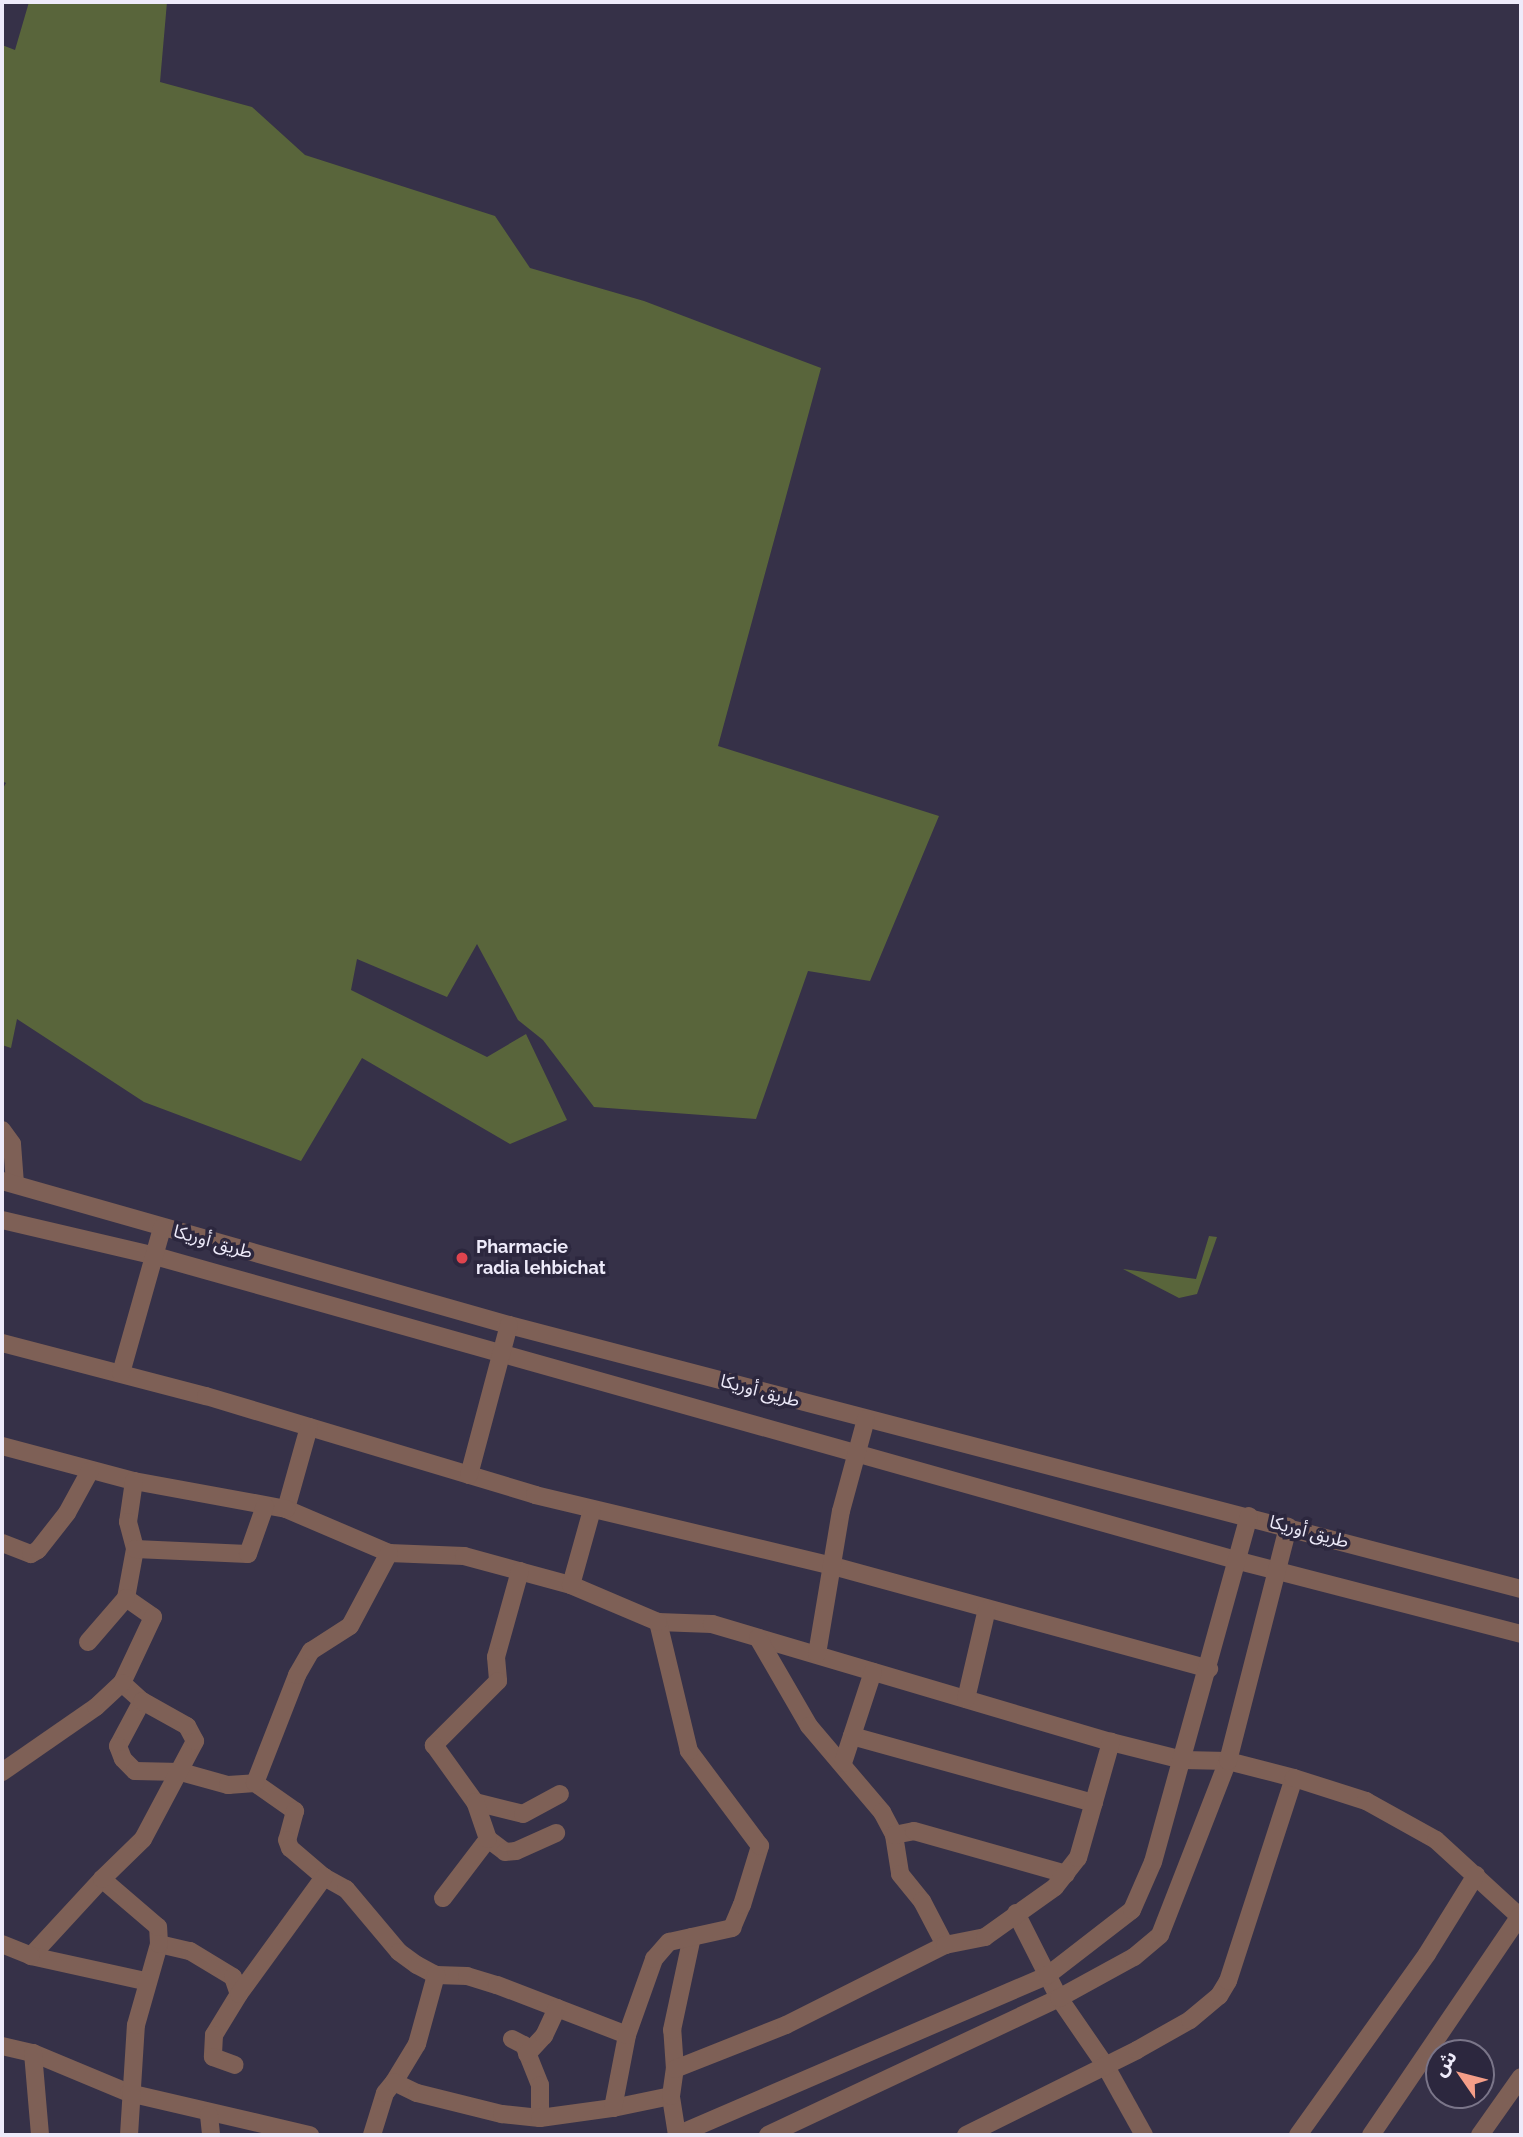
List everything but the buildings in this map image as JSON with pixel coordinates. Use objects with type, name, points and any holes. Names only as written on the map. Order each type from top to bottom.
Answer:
[{"type":"street","points":[[2,1130],[12,1144],[8,1182]]},
{"type":"street","name":"طريق أوريكا","points":[[8,1182],[509,1325],[1521,1589]]},
{"type":"street","points":[[2,1220],[155,1256],[501,1354],[857,1450],[1239,1561],[1521,1634]]},
{"type":"street","points":[[121,1373],[162,1228]]},
{"type":"street","points":[[469,1475],[509,1325]]},
{"type":"street","points":[[2,1343],[121,1373],[592,1510],[833,1566],[1209,1669]]},
{"type":"street","points":[[817,1654],[841,1511],[866,1419]]},
{"type":"street","points":[[286,1509],[309,1427]]},
{"type":"street","points":[[2,1446],[134,1481],[286,1509],[389,1553],[464,1556],[571,1585],[658,1622],[712,1624],[1111,1742],[1183,1760],[1227,1761],[1366,1801],[1436,1840],[1520,1917],[1371,2135]]},
{"type":"street","points":[[2,1543],[31,1554],[38,1550],[67,1513],[89,1471]]},
{"type":"street","points":[[88,1642],[126,1598],[135,1549],[128,1522],[134,1481]]},
{"type":"street","points":[[135,1549],[248,1554],[265,1506]]},
{"type":"street","points":[[571,1585],[592,1510]]},
{"type":"street","points":[[692,1937],[672,2030],[675,2069],[671,2096],[677,2135],[1048,1975],[1132,1910],[1153,1862],[1239,1561],[1249,1516]]},
{"type":"street","points":[[768,2135],[1059,1998],[1134,1958],[1160,1935],[1227,1761],[1288,1527]]},
{"type":"street","points":[[255,1783],[297,1675],[312,1651],[350,1626],[389,1553]]},
{"type":"street","points":[[520,1571],[496,1657],[498,1681],[435,1745],[475,1802],[488,1839],[505,1852],[516,1851],[556,1833]]},
{"type":"street","points":[[2,1772],[86,1714],[122,1683],[153,1617],[126,1598]]},
{"type":"street","points":[[966,1699],[987,1609]]},
{"type":"street","points":[[613,2108],[627,2035],[654,1959],[669,1942],[732,1928],[760,1846],[689,1751],[658,1622]]},
{"type":"street","points":[[758,1638],[790,1698],[843,1763],[894,1835],[900,1874],[922,1900],[945,1945]]},
{"type":"street","points":[[843,1763],[873,1672]]},
{"type":"street","points":[[31,1956],[143,1839],[181,1772],[194,1733],[142,1700],[122,1683]]},
{"type":"street","points":[[142,1700],[118,1746],[123,1759],[135,1771],[181,1772],[228,1785],[255,1783],[295,1811],[287,1840],[324,1877],[346,1889],[399,1952],[436,1975],[467,1976],[627,2035]]},
{"type":"street","points":[[852,1736],[1094,1803]]},
{"type":"street","points":[[675,2069],[798,2019],[945,1945],[985,1937],[1055,1887],[1078,1858],[1111,1742]]},
{"type":"street","points":[[966,2135],[1190,2020],[1219,1996],[1228,1981],[1294,1779]]},
{"type":"street","points":[[475,1802],[523,1814],[560,1794]]},
{"type":"street","points":[[894,1835],[914,1831],[1066,1874]]},
{"type":"street","points":[[443,1898],[488,1839]]},
{"type":"street","points":[[1298,2135],[1427,1954],[1476,1875]]},
{"type":"street","points":[[236,2065],[213,2057],[214,2035],[239,1994],[324,1877]]},
{"type":"street","points":[[102,1879],[158,1927],[159,1944],[145,1981],[129,2093],[129,2135]]},
{"type":"street","points":[[1016,1913],[1059,1998],[1105,2065],[1144,2135]]},
{"type":"street","points":[[2,1944],[31,1956],[145,1981]]},
{"type":"street","points":[[159,1944],[190,1951],[233,1977],[239,1994]]},
{"type":"street","points":[[372,2135],[385,2092],[417,2044],[436,1975]]},
{"type":"street","points":[[527,2054],[544,2036],[556,2008]]},
{"type":"street","points":[[512,2039],[527,2054],[540,2085],[540,2119]]},
{"type":"street","points":[[2,2046],[33,2053],[129,2093],[209,2115],[299,2134]]},
{"type":"street","points":[[33,2053],[40,2135]]},
{"type":"street","points":[[1480,2135],[1521,2077]]},
{"type":"street","points":[[394,2082],[446,2101],[540,2119],[671,2096]]},
{"type":"street","points":[[209,2115],[211,2135]]},
{"type":"green space","points":[[29,2],[167,2],[160,82],[252,107],[305,155],[495,216],[530,268],[644,301],[821,368],[718,746],[939,816],[870,981],[808,971],[756,1119],[594,1107],[543,1040],[518,1020],[477,944],[447,997],[357,959],[351,990],[487,1057],[526,1034],[567,1120],[510,1144],[362,1058],[301,1161],[144,1102],[17,1019],[11,1048],[2,1045],[2,790],[6,783],[2,781],[2,45],[15,50]]},
{"type":"green space","points":[[1209,1236],[1217,1237],[1197,1294],[1179,1298],[1123,1269],[1196,1279]]},
{"type":"place","name":"Pharmacie radia lehbichat","points":[[462,1258]]}]
